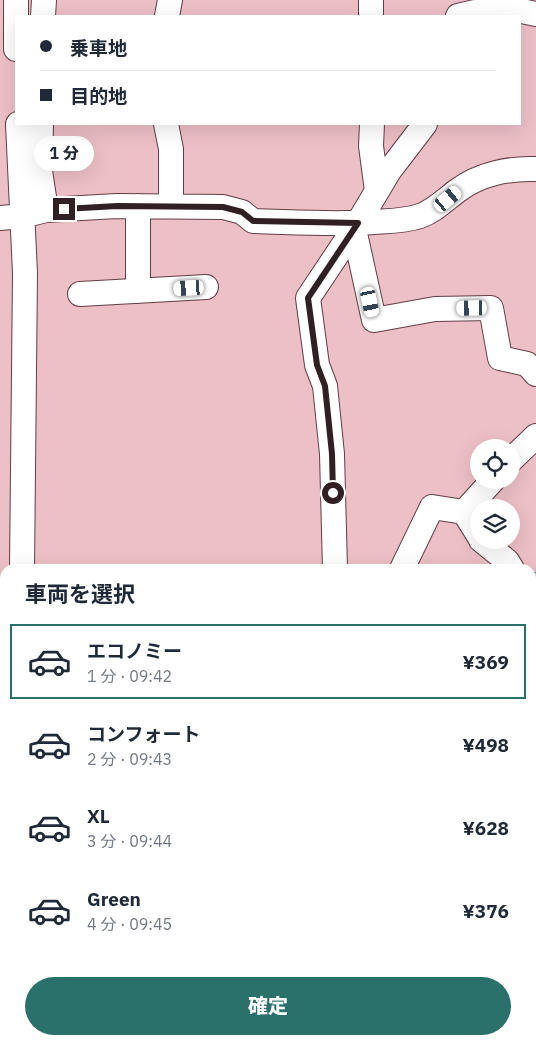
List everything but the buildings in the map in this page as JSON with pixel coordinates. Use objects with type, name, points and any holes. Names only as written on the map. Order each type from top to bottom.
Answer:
[{"type":"street","points":[[16,0],[16,15]]},
{"type":"street","points":[[43,15],[44,0]]},
{"type":"street","points":[[167,15],[170,0]]},
{"type":"street","points":[[371,0],[371,15]]},
{"type":"street","points":[[462,15],[501,9],[536,14]]},
{"type":"street","points":[[18,125],[11,217],[25,273],[22,564]]},
{"type":"street","points":[[41,125],[40,172],[46,210]]},
{"type":"street","points":[[166,125],[171,149],[170,206]]},
{"type":"street","points":[[372,125],[371,146],[377,191]]},
{"type":"street","points":[[335,564],[332,454],[325,386],[317,365],[308,298],[356,226],[389,171],[423,125]]},
{"type":"street","points":[[11,217],[46,210],[117,206],[223,207],[242,212],[253,221],[356,226],[402,221],[421,216],[437,208],[458,190],[476,180],[508,170],[536,169]]},
{"type":"street","points":[[138,206],[138,291]]},
{"type":"street","points":[[356,226],[374,320],[435,309],[491,308],[500,358],[526,364],[536,374]]},
{"type":"street","points":[[80,294],[206,287]]},
{"type":"street","points":[[520,451],[536,436]]},
{"type":"street","points":[[464,512],[485,489]]},
{"type":"street","points":[[404,564],[432,507],[464,512],[470,522]]},
{"type":"street","points":[[492,549],[509,564]]},
{"type":"route","points":[[64,209],[117,206],[223,207],[242,212],[253,221],[358,223],[308,298],[317,365],[325,386],[332,454],[333,493]]}]
